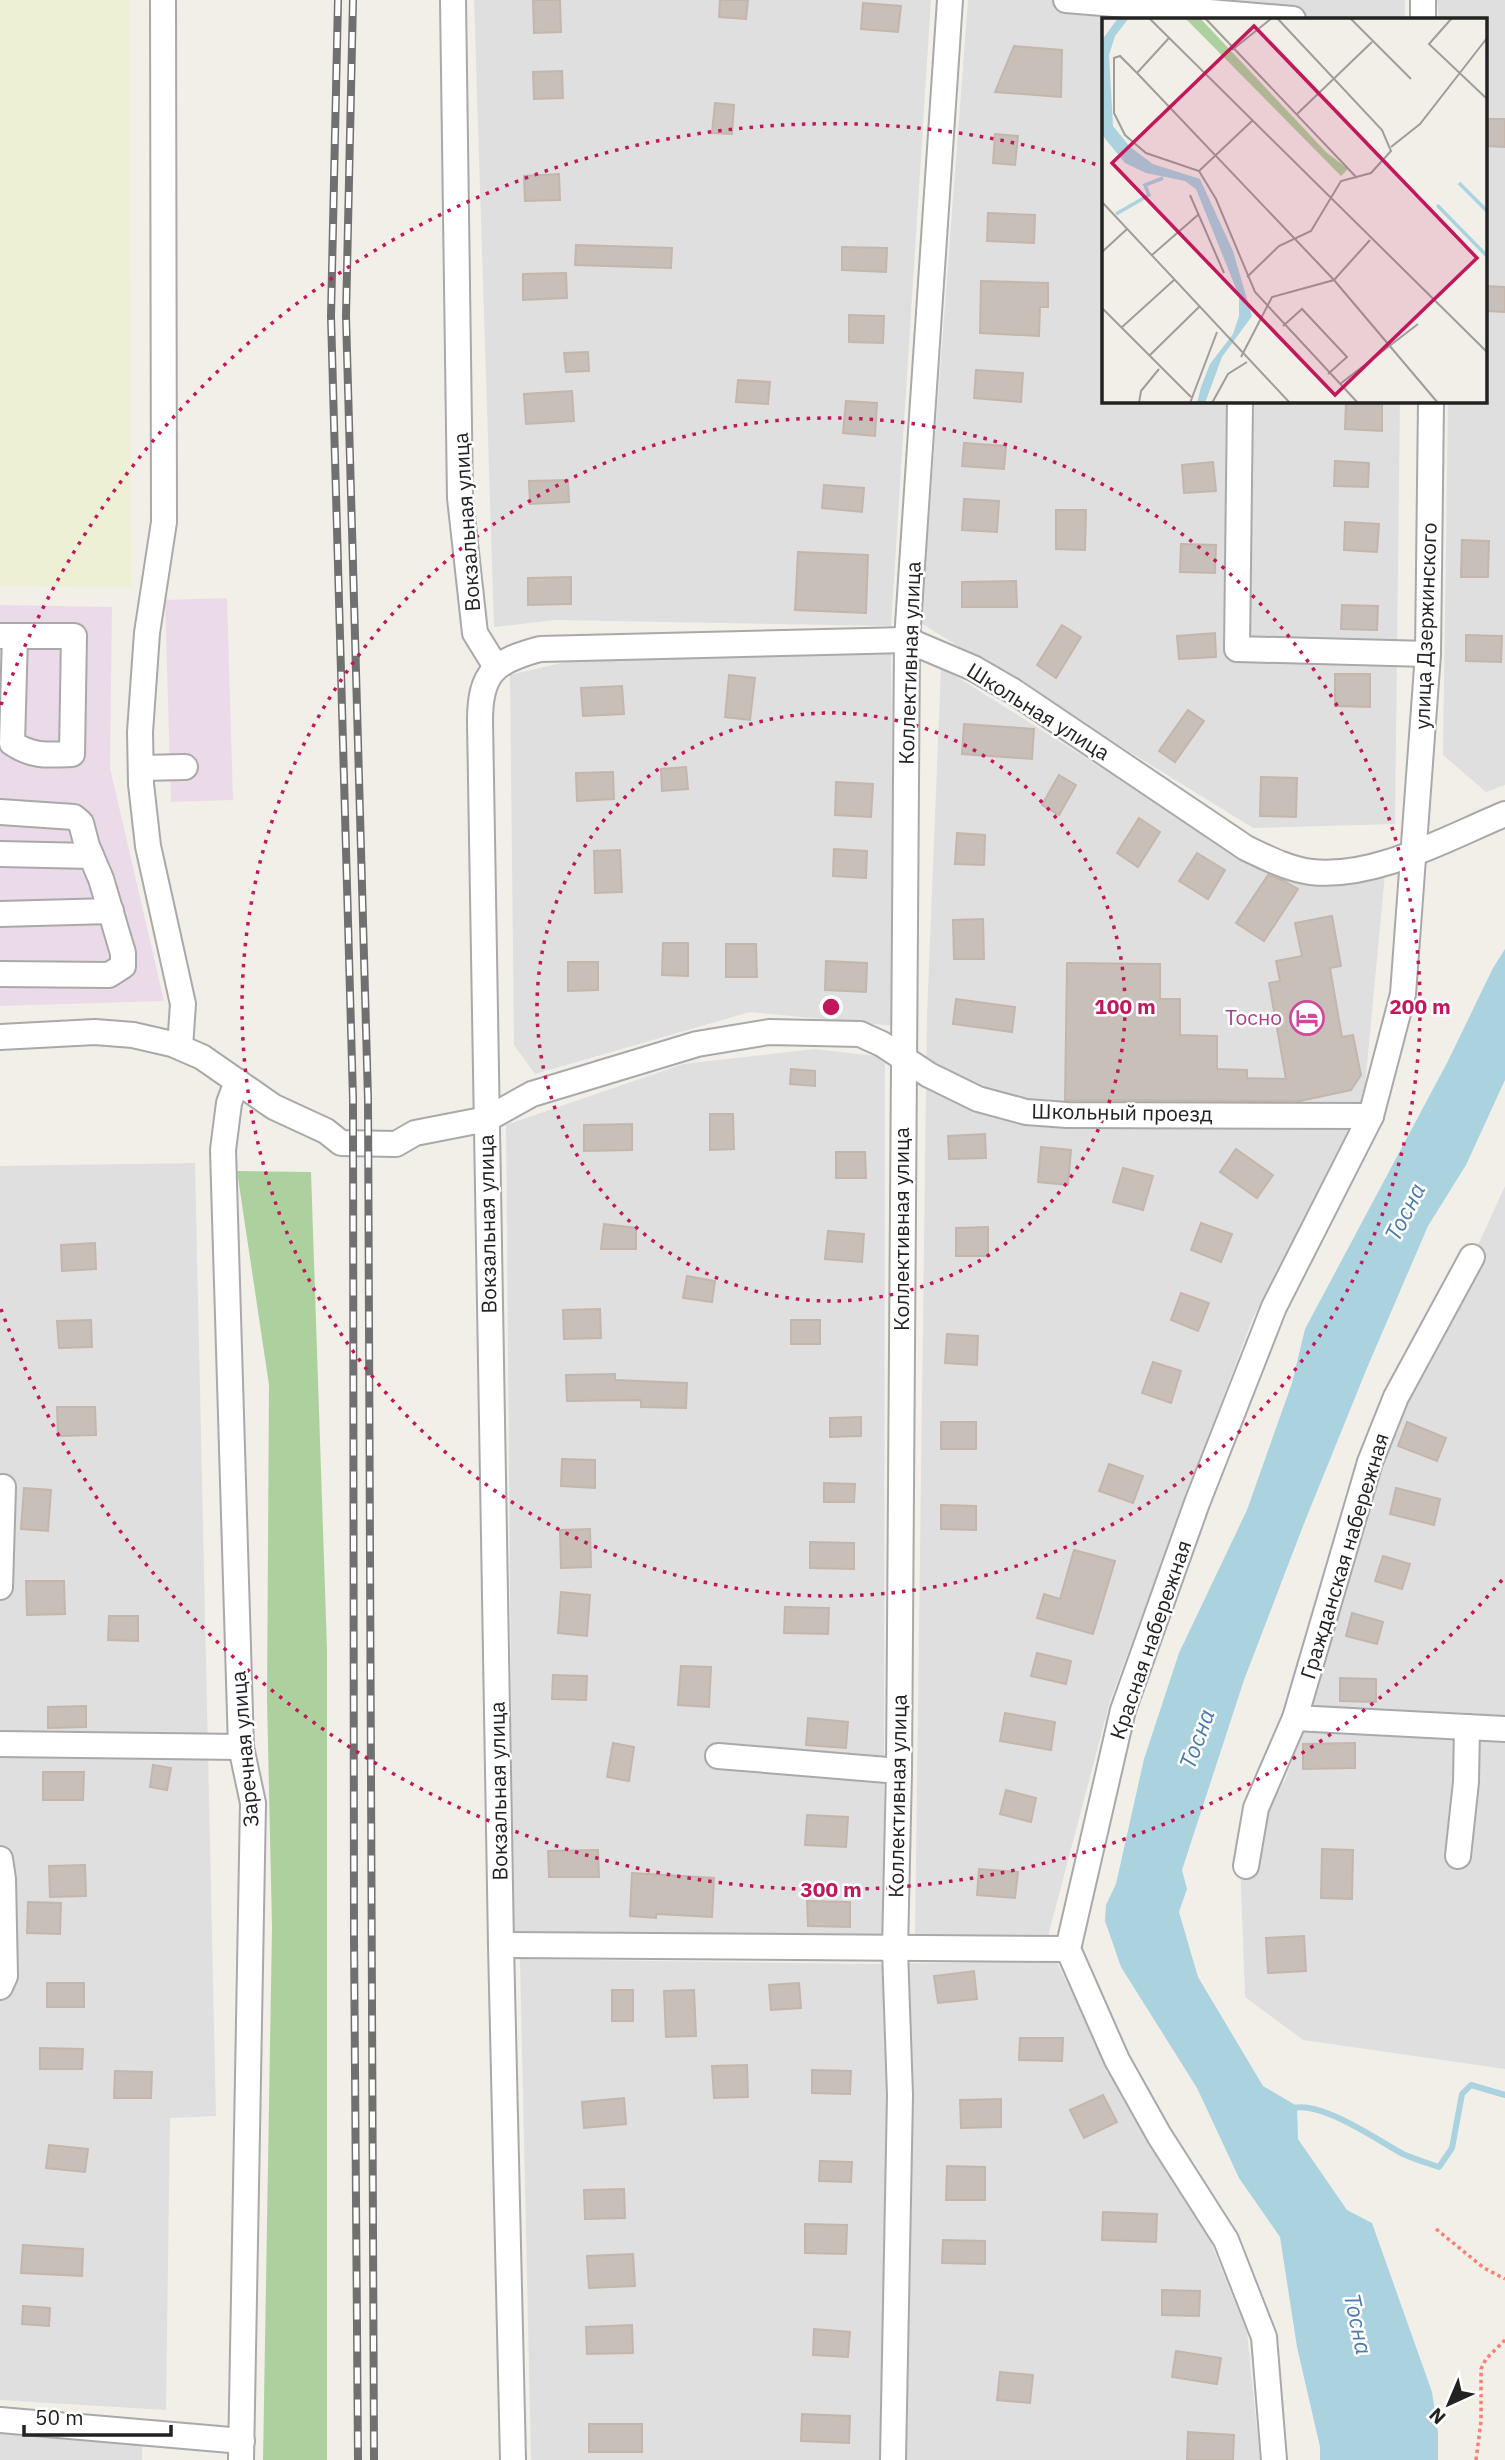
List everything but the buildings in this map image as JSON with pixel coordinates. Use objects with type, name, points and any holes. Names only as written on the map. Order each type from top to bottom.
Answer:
[{"type":"street","points":[[163,0],[164,523],[147,633],[140,732],[148,846],[183,1004],[180,1047]]},
{"type":"street","name":"Вокзальная улица","points":[[453,0],[460,499],[475,633],[496,667],[484,682],[480,701],[501,1945],[513,2460]]},
{"type":"street","name":"Коллективная улица","points":[[892,2460],[901,2095],[895,1950],[899,1771],[907,640],[950,0]]},
{"type":"street","points":[[1066,0],[1281,18]]},
{"type":"street","points":[[1423,0],[1423,18]]},
{"type":"street","points":[[1240,402],[1237,649],[1428,654]]},
{"type":"street","name":"улица Дзержинского","points":[[1414,852],[1428,654],[1431,402]]},
{"type":"street","points":[[74,635],[72,754],[43,756],[25,752],[12,743],[8,636],[74,635]]},
{"type":"street","name":"Школьная улица","points":[[496,667],[511,656],[540,649],[907,640],[973,668],[1013,691],[1246,848],[1281,865],[1310,872],[1339,873],[1376,866],[1505,814]]},
{"type":"street","points":[[141,768],[185,767]]},
{"type":"street","points":[[0,812],[74,817],[81,822],[123,953],[123,966],[109,975],[0,974]]},
{"type":"street","name":"Красная набережная","points":[[1068,1950],[1123,1710],[1197,1503],[1273,1307],[1371,1116],[1403,994],[1414,852]]},
{"type":"street","points":[[0,854],[91,856]]},
{"type":"street","points":[[0,914],[111,911]]},
{"type":"street","points":[[0,1037],[95,1032],[133,1035],[180,1047],[202,1057],[237,1081]]},
{"type":"street","name":"Школьный проезд","points":[[237,1081],[274,1107],[326,1131],[399,1127],[415,1133],[487,1119],[532,1094],[697,1044],[769,1032],[860,1034],[883,1044],[929,1075],[978,1099],[1026,1112],[1067,1115],[1371,1116]]},
{"type":"street","name":"Заречная улица","points":[[237,1081],[229,1103],[223,1150],[241,1747],[253,1803],[242,2450]]},
{"type":"street","name":"Гражданская набережная","points":[[1245,1866],[1256,1808],[1295,1718],[1370,1462],[1396,1398],[1472,1257]]},
{"type":"street","points":[[0,1587],[3,1487]]},
{"type":"street","points":[[1295,1718],[1505,1729]]},
{"type":"street","points":[[1458,1856],[1466,1782],[1467,1727]]},
{"type":"street","points":[[0,1744],[241,1747]]},
{"type":"street","points":[[718,1756],[899,1771]]},
{"type":"street","points":[[0,1858],[3,1878],[5,1976],[0,1987]]},
{"type":"street","points":[[501,1945],[1068,1950],[1117,2060],[1159,2135],[1226,2240],[1264,2337],[1274,2460]]},
{"type":"street","points":[[0,2420],[242,2450]]},
{"type":"path","points":[[1436,2229],[1484,2268],[1505,2278]]},
{"type":"path","points":[[1476,2460],[1481,2421],[1481,2369],[1486,2359],[1505,2340]]},
{"type":"shaded area","points":[[474,0],[931,0],[891,626],[555,620],[494,627]]},
{"type":"shaded area","points":[[968,0],[1405,0],[1405,18],[1102,18],[1102,402],[1400,402],[1395,824],[1253,828],[921,623]]},
{"type":"shaded area","points":[[1437,0],[1505,0],[1505,785],[1486,792],[1443,755],[1448,402],[1488,402],[1488,18],[1439,18]]},
{"type":"shaded area","points":[[227,598],[233,800],[171,802],[165,600]]},
{"type":"shaded area","points":[[0,605],[112,607],[110,768],[164,1001],[0,1006]]},
{"type":"shaded area","points":[[891,652],[895,1026],[750,1012],[535,1074],[514,1045],[510,675],[591,656]]},
{"type":"shaded area","points":[[941,667],[1236,852],[1385,874],[1362,1118],[1252,1320],[1110,1701],[1047,1940],[915,1936],[927,1015]]},
{"type":"shaded area","points":[[814,1049],[885,1057],[886,1940],[513,1933],[506,1125],[683,1064]]},
{"type":"shaded area","points":[[195,1163],[216,2116],[170,2118],[166,2410],[0,2400],[0,1166]]},
{"type":"shaded area","points":[[1505,1186],[1505,2069],[1303,2040],[1245,1997],[1240,1859],[1286,1778],[1319,1682],[1392,1434]]},
{"type":"shaded area","points":[[520,1959],[869,1964],[1056,1961],[1121,2089],[1205,2228],[1247,2332],[1260,2460],[531,2460]]},
{"type":"shaded area","points":[[0,2431],[142,2444],[142,2460],[0,2460]]},
{"type":"green space","points":[[0,0],[130,0],[131,588],[0,586]]},
{"type":"green space","points":[[237,1171],[311,1172],[327,1649],[327,2460],[263,2460],[272,1927],[267,1700],[269,1385]]},
{"type":"water","name":"Тосна","points":[[1505,949],[1505,1080],[1466,1165],[1428,1226],[1367,1368],[1244,1680],[1182,1870],[1187,1889],[1179,1912],[1198,1977],[1263,2086],[1297,2106],[1298,2139],[1347,2210],[1372,2223],[1432,2392],[1438,2433],[1438,2460],[1320,2460],[1320,2447],[1297,2347],[1280,2237],[1239,2178],[1197,2088],[1121,1967],[1105,1921],[1106,1905],[1116,1884],[1144,1759],[1179,1653],[1247,1510],[1292,1383],[1305,1329]]},
{"type":"waterway","points":[[1290,2109],[1316,2109],[1347,2122],[1403,2154],[1439,2167],[1452,2148],[1462,2094],[1471,2085],[1505,2095]]},
{"type":"railway","points":[[338,0],[331,316],[353,1099],[358,2460]]},
{"type":"railway","points":[[353,0],[346,316],[368,1099],[374,2460]]},
{"type":"place","name":"Тосно","points":[[1307,1018]]}]
